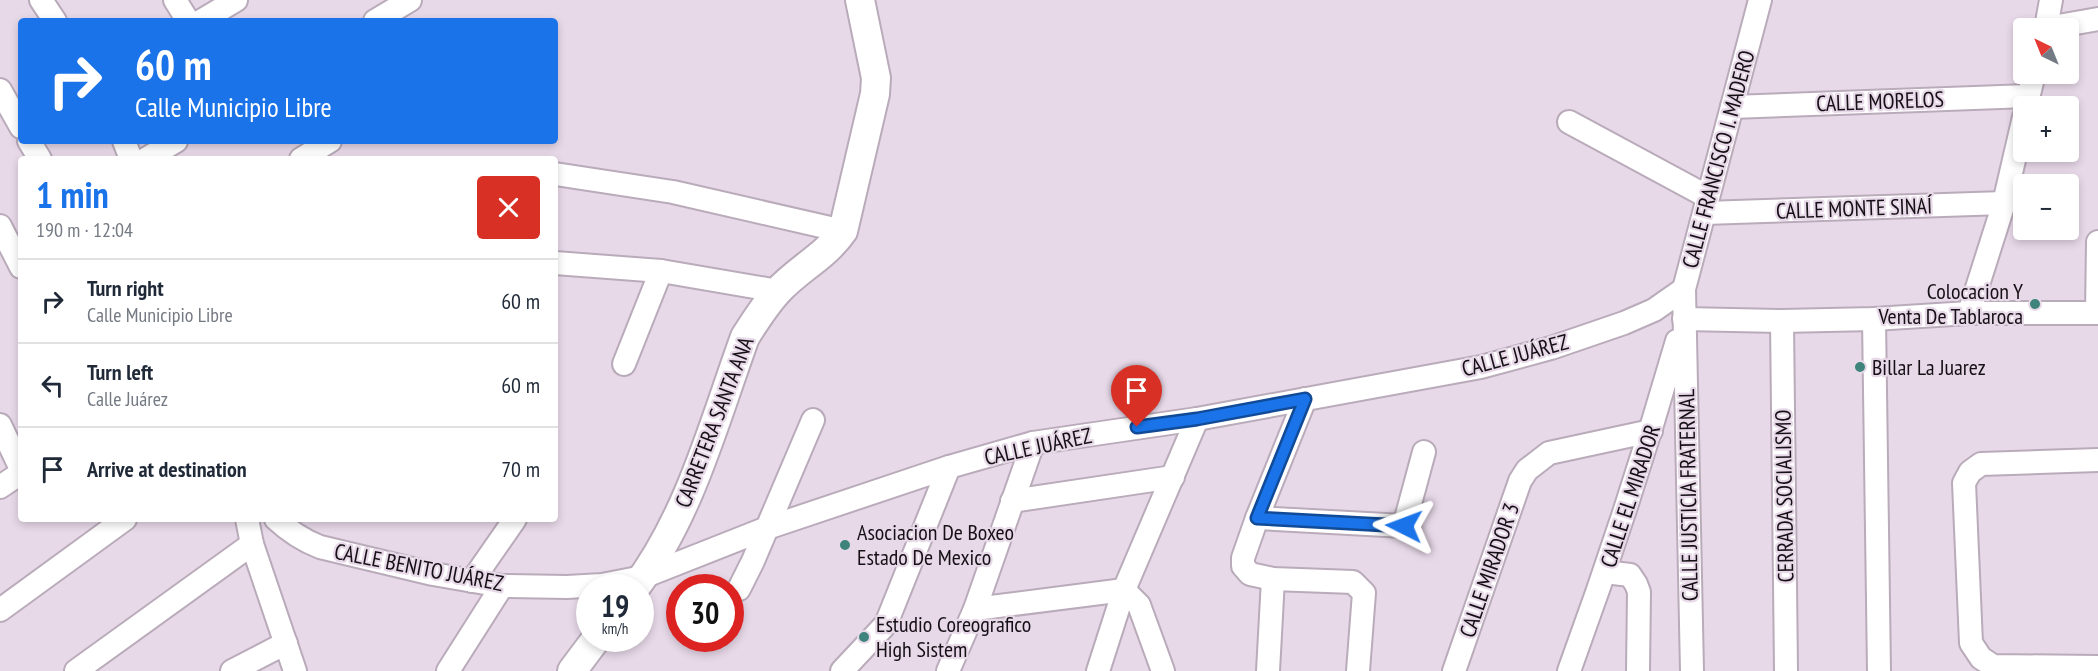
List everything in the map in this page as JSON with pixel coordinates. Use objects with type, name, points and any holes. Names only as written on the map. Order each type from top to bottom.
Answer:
[{"type":"main road","name":"CARRETERA SANTA ANA","points":[[645,574],[662,549],[682,506],[746,337],[757,318],[778,291],[834,245],[843,231],[875,94],[876,78],[860,0]]},
{"type":"main road","points":[[572,671],[586,652]]},
{"type":"street","points":[[41,0],[53,18]]},
{"type":"street","points":[[175,0],[186,18]]},
{"type":"street","points":[[206,18],[236,0]]},
{"type":"street","points":[[380,18],[410,0]]},
{"type":"street","name":"CALLE FRANCISCO I. MADERO","points":[[1684,319],[1684,289],[1760,0]]},
{"type":"street","points":[[2048,18],[2051,0]]},
{"type":"street","points":[[2079,22],[2098,19]]},
{"type":"street","points":[[0,90],[18,122]]},
{"type":"street","name":"CALLE MORELOS","points":[[1732,106],[2013,107]]},
{"type":"street","points":[[1569,122],[1706,205]]},
{"type":"street","points":[[151,156],[171,144]]},
{"type":"street","points":[[307,156],[325,144]]},
{"type":"street","points":[[1969,313],[2004,203],[2013,162]]},
{"type":"street","points":[[558,174],[673,192],[843,231]]},
{"type":"street","name":"CALLE MONTE SINAÍ","points":[[1706,205],[2004,203]]},
{"type":"street","points":[[0,226],[18,256]]},
{"type":"street","points":[[1684,319],[1782,321],[1874,319],[1969,313],[2098,313],[2098,242]]},
{"type":"street","points":[[558,264],[661,271],[778,291]]},
{"type":"street","points":[[624,364],[661,271]]},
{"type":"street","name":"CALLE JUÁREZ","points":[[654,577],[767,528],[949,467],[1033,443],[1197,419],[1481,367],[1551,348],[1624,323],[1654,310],[1684,289]]},
{"type":"street","name":"CALLE EL MIRADOR","points":[[1569,671],[1605,572],[1651,431],[1684,319]]},
{"type":"street","name":"CALLE JUSTICIA FRATERNAL","points":[[1684,319],[1692,671]]},
{"type":"street","points":[[1874,319],[1879,671]]},
{"type":"street","name":"CERRADA SOCIALISMO","points":[[1782,321],[1786,671]]},
{"type":"street","points":[[1305,399],[1257,518],[1243,558],[1243,566],[1250,574],[1273,579],[1353,582],[1360,587],[1364,593],[1358,671]]},
{"type":"street","points":[[1098,671],[1124,590],[1197,419]]},
{"type":"street","points":[[744,578],[813,420]]},
{"type":"street","points":[[0,424],[18,464]]},
{"type":"street","name":"CALLE MIRADOR 3","points":[[1454,671],[1520,482],[1527,470],[1549,453],[1651,431]]},
{"type":"street","points":[[948,671],[975,609],[1033,443]]},
{"type":"street","points":[[1257,518],[1404,526],[1424,452]]},
{"type":"street","points":[[2098,460],[1981,464],[1970,471],[1964,483],[1971,643],[1981,658],[1993,666],[2098,667]]},
{"type":"street","points":[[842,671],[886,624],[949,467]]},
{"type":"street","points":[[0,487],[18,473]]},
{"type":"street","points":[[1012,501],[1173,477]]},
{"type":"street","points":[[0,610],[121,522]]},
{"type":"street","points":[[248,522],[252,544],[295,671]]},
{"type":"street","name":"CALLE BENITO JUÁREZ","points":[[279,522],[303,541],[320,547],[472,581],[502,586],[576,586]]},
{"type":"street","points":[[472,581],[513,522]]},
{"type":"street","points":[[76,671],[252,544]]},
{"type":"street","points":[[1605,572],[1630,575],[1639,592],[1638,671]]},
{"type":"street","points":[[1268,671],[1273,579]]},
{"type":"street","points":[[448,671],[502,586]]},
{"type":"street","points":[[975,609],[1124,590]]},
{"type":"street","points":[[1124,590],[1139,605],[1163,671]]},
{"type":"street","points":[[232,671],[286,643]]},
{"type":"place","name":"Colocacion Y Venta De Tablaroca","points":[[2035,304]]},
{"type":"place","name":"Billar La Juarez","points":[[1860,367]]},
{"type":"place","name":"Asociacion De Boxeo Estado De Mexico","points":[[845,545]]},
{"type":"place","name":"Estudio Coreografico High Sistem","points":[[864,637]]},
{"type":"route","points":[[1137,427],[1197,419],[1305,399],[1257,518],[1404,526]]}]
